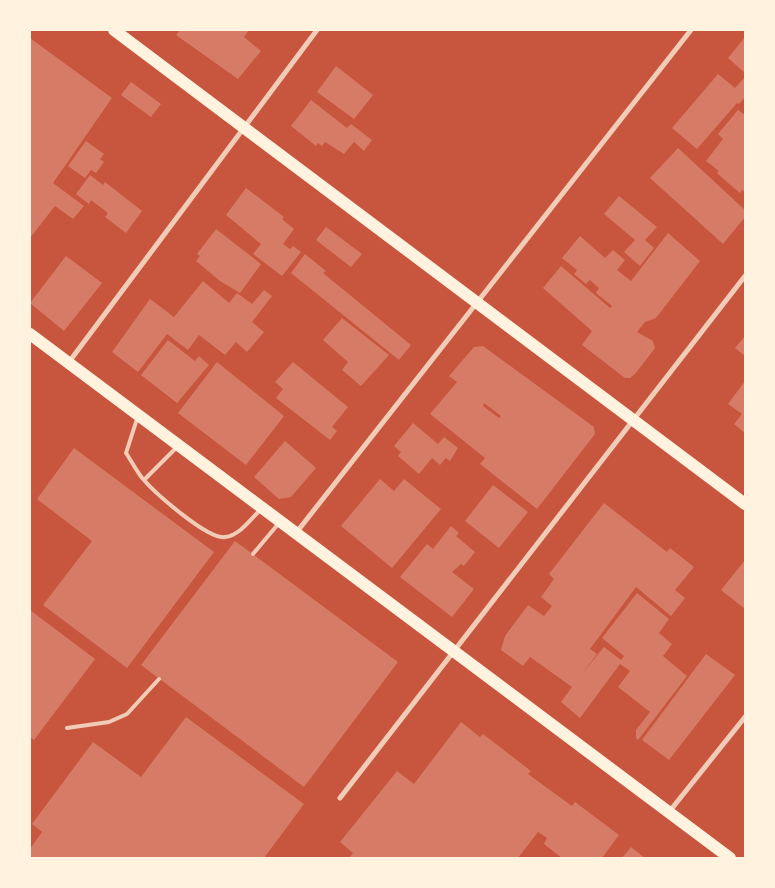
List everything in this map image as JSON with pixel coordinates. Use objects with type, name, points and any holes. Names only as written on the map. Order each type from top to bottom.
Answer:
[{"type":"main road","points":[[114,30],[745,504]]},
{"type":"main road","points":[[30,334],[730,858]]},
{"type":"street","points":[[69,363],[316,30]]},
{"type":"street","points":[[296,533],[690,30]]},
{"type":"street","points":[[340,798],[745,276]]},
{"type":"street","points":[[669,812],[745,717]]},
{"type":"lane","points":[[139,415],[126,453],[144,480],[180,512],[210,533],[222,538],[231,536],[263,508]]},
{"type":"lane","points":[[144,480],[179,445]]},
{"type":"lane","points":[[253,554],[281,521]]},
{"type":"lane","points":[[67,728],[109,722],[127,714],[160,679]]},
{"type":"building","points":[[180,30],[249,30],[244,37],[261,51],[238,79],[176,35]]},
{"type":"building","points":[[745,37],[745,73],[728,58]]},
{"type":"building","points":[[30,38],[112,98],[53,183],[84,206],[73,219],[55,206],[30,238]]},
{"type":"building","points":[[336,66],[373,95],[354,119],[317,92]]},
{"type":"building","points":[[718,74],[735,88],[745,77],[745,97],[739,104],[737,103],[697,149],[672,128]]},
{"type":"building","points":[[131,82],[161,104],[151,117],[121,95]]},
{"type":"building","points":[[311,100],[347,128],[351,124],[372,140],[364,151],[354,142],[344,154],[325,142],[322,146],[318,143],[316,146],[291,126]]},
{"type":"building","points":[[738,110],[745,115],[745,192],[742,190],[740,193],[717,173],[719,171],[706,161],[723,139],[718,134]]},
{"type":"building","points":[[86,141],[104,154],[100,159],[104,162],[96,173],[91,170],[85,178],[68,166]]},
{"type":"building","points":[[678,148],[745,210],[745,217],[723,244],[650,178]]},
{"type":"building","points":[[90,175],[103,185],[105,182],[142,211],[126,233],[105,217],[108,213],[91,200],[89,204],[76,194]]},
{"type":"building","points":[[246,188],[284,217],[282,219],[294,229],[283,244],[290,249],[293,246],[301,252],[282,276],[253,254],[261,244],[226,215]]},
{"type":"building","points":[[619,196],[657,227],[645,240],[654,248],[640,266],[624,252],[635,240],[604,214]]},
{"type":"building","points":[[326,227],[362,254],[351,267],[316,240]]},
{"type":"building","points":[[216,229],[261,264],[240,293],[220,281],[196,261],[200,256],[197,254]]},
{"type":"building","points":[[668,233],[700,261],[656,318],[645,322],[637,332],[653,341],[655,348],[635,374],[630,378],[625,378],[582,345],[592,331],[543,288],[561,266],[610,308],[612,306],[596,293],[599,288],[590,280],[586,284],[574,274],[577,270],[562,258],[580,236],[605,258],[613,250],[625,260],[617,270],[631,281]]},
{"type":"building","points":[[305,254],[326,271],[323,273],[411,345],[399,360],[291,273]]},
{"type":"building","points":[[66,256],[102,283],[64,331],[30,303]]},
{"type":"building","points":[[203,281],[229,303],[237,293],[252,304],[264,290],[272,296],[252,322],[264,332],[247,352],[236,342],[225,355],[199,335],[188,350],[167,334],[138,372],[112,352],[150,299],[174,317]]},
{"type":"building","points":[[342,318],[389,355],[361,386],[342,370],[348,362],[323,340]]},
{"type":"building","points":[[745,336],[745,356],[735,348]]},
{"type":"building","points":[[168,340],[195,361],[199,356],[209,365],[177,403],[141,375]]},
{"type":"building","points":[[483,346],[594,427],[595,434],[537,509],[480,464],[485,458],[430,414],[457,382],[449,376],[474,347]],"holes":[[[484,403],[501,416],[499,418],[483,406]]]},
{"type":"building","points":[[217,362],[284,416],[246,465],[178,413]]},
{"type":"building","points":[[293,362],[348,407],[332,427],[337,431],[330,440],[276,398],[283,389],[275,382]]},
{"type":"building","points":[[745,381],[745,433],[734,424],[742,414],[728,404]]},
{"type":"building","points":[[413,423],[438,444],[444,437],[458,448],[450,461],[446,458],[440,465],[432,458],[419,474],[398,456],[401,452],[394,446]]},
{"type":"building","points":[[285,441],[316,468],[291,497],[279,499],[254,477]]},
{"type":"building","points":[[74,448],[214,552],[127,668],[43,605],[92,541],[37,499]]},
{"type":"building","points":[[380,479],[394,491],[404,479],[441,509],[392,568],[341,526]]},
{"type":"building","points":[[493,485],[528,512],[499,548],[465,521]]},
{"type":"building","points":[[604,503],[667,552],[670,548],[694,567],[675,590],[685,598],[671,616],[636,587],[590,649],[597,654],[581,675],[604,647],[621,660],[624,656],[602,638],[637,593],[669,619],[659,633],[672,644],[663,656],[687,676],[638,740],[636,738],[636,730],[650,712],[618,687],[630,671],[620,664],[580,718],[561,702],[572,687],[530,657],[523,666],[501,650],[505,636],[528,605],[544,616],[552,606],[541,597],[554,579],[549,574]]},
{"type":"building","points":[[451,526],[459,533],[456,536],[475,552],[464,566],[461,564],[452,572],[474,589],[452,617],[400,577],[427,544],[433,549]]},
{"type":"building","points":[[235,541],[398,662],[304,787],[141,665]]},
{"type":"building","points":[[745,560],[745,609],[721,590]]},
{"type":"building","points":[[30,610],[95,659],[34,740],[30,737]]},
{"type":"building","points":[[706,654],[735,675],[669,760],[642,740]]},
{"type":"building","points":[[186,717],[304,804],[264,858],[30,858],[30,849],[42,832],[32,824],[93,742],[141,777]]},
{"type":"building","points":[[461,722],[480,737],[483,734],[531,771],[528,774],[572,806],[575,802],[619,835],[602,858],[562,858],[544,844],[547,838],[538,832],[518,858],[349,858],[353,853],[340,842],[397,771],[414,784]]},
{"type":"building","points":[[631,847],[645,858],[622,858]]}]
